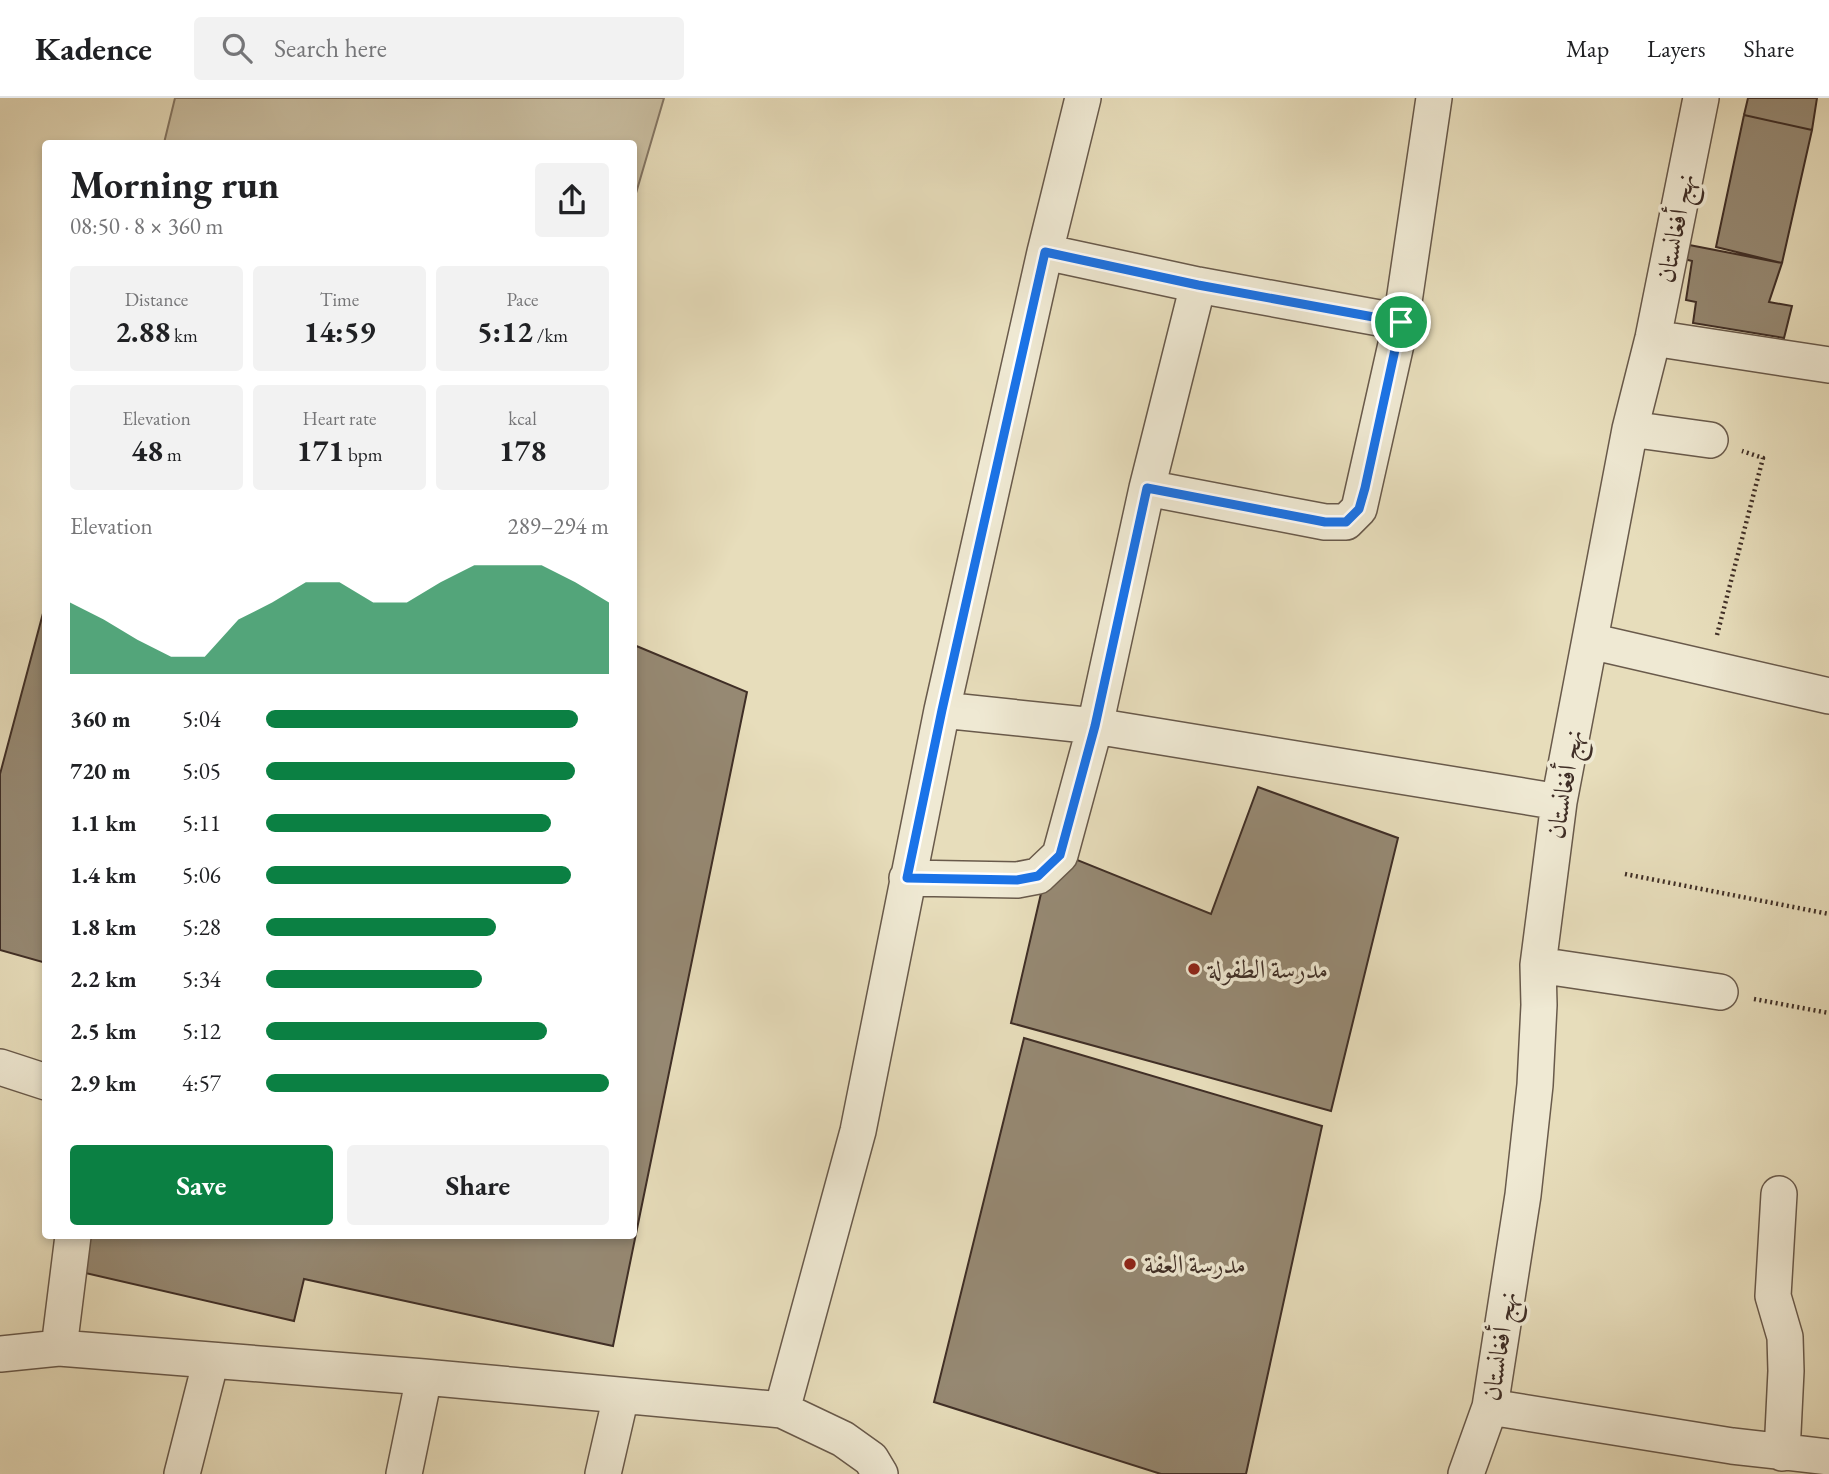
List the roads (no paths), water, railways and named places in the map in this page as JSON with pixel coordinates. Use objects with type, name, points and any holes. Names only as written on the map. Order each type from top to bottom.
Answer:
[{"type":"street","points":[[782,1410],[858,1131],[942,710],[1045,252],[1083,98]]},
{"type":"street","points":[[1147,488],[1325,522],[1346,522],[1359,509],[1401,322],[1434,98]]},
{"type":"street","name":"نهج أفغانستان","points":[[1466,1474],[1490,1407],[1523,1195],[1535,1085],[1538,965],[1559,802],[1630,429],[1653,338],[1701,98]]},
{"type":"street","points":[[1045,252],[1198,285],[1401,322]]},
{"type":"street","points":[[907,878],[1017,880],[1038,876],[1060,855],[1095,726],[1147,488],[1198,285]]},
{"type":"street","points":[[1653,338],[1829,365]]},
{"type":"street","points":[[1630,429],[1710,440]]},
{"type":"street","points":[[1590,641],[1709,666],[1829,696]]},
{"type":"street","points":[[942,710],[1095,726],[1559,802]]},
{"type":"street","points":[[1538,965],[1720,992]]},
{"type":"street","points":[[0,1067],[42,1081]]},
{"type":"street","points":[[1779,1194],[1773,1296],[1785,1337],[1787,1371],[1782,1453]]},
{"type":"street","points":[[59,1348],[73,1239]]},
{"type":"street","points":[[0,1354],[59,1348],[424,1377],[782,1410],[844,1439],[871,1459],[880,1474]]},
{"type":"street","points":[[182,1474],[211,1360]]},
{"type":"street","points":[[404,1474],[424,1377]]},
{"type":"street","points":[[603,1474],[621,1396]]},
{"type":"street","points":[[1490,1407],[1732,1460],[1782,1453],[1829,1457]]},
{"type":"place","name":"مدرسة الطفولة","points":[[1194,969]]},
{"type":"place","name":"مدرسة العفة","points":[[1130,1264]]}]
